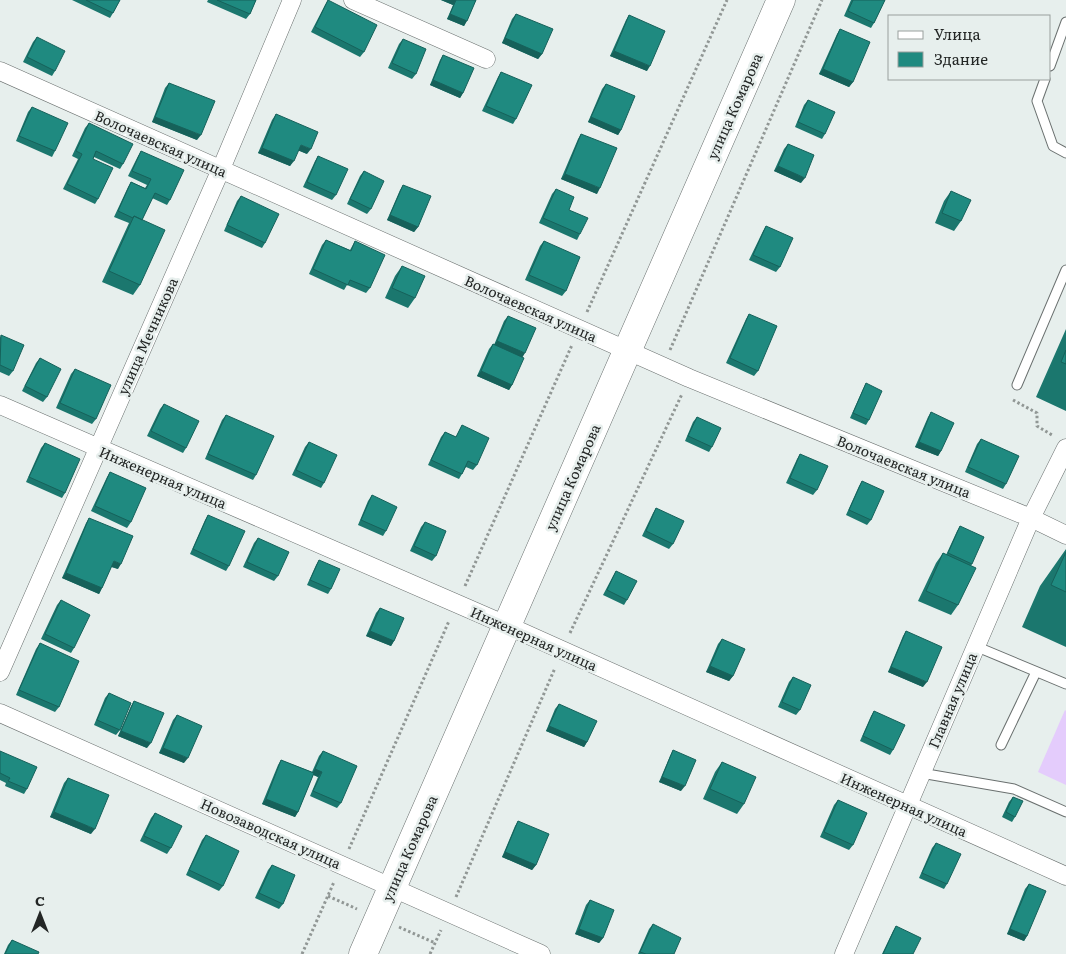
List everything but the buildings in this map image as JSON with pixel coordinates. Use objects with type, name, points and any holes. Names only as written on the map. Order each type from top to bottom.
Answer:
[{"type":"main road","name":"улица Комарова","points":[[363,954],[781,0]]},
{"type":"street","name":"улица Мечникова","points":[[0,672],[221,169],[292,0]]},
{"type":"street","points":[[353,0],[486,59]]},
{"type":"street","name":"Волочаевская улица","points":[[0,71],[662,367],[1031,518],[1066,535]]},
{"type":"street","name":"Инженерная улица","points":[[0,405],[506,625],[1066,876]]},
{"type":"street","name":"Главная улица","points":[[844,954],[1062,443]]},
{"type":"street","name":"Новозаводская улица","points":[[0,713],[541,954]]},
{"type":"lane","points":[[1051,63],[1066,22]]},
{"type":"lane","points":[[1045,80],[1037,100],[1053,146],[1066,153]]},
{"type":"lane","points":[[1017,385],[1066,270]]},
{"type":"lane","points":[[975,646],[1066,684]]},
{"type":"lane","points":[[1001,745],[1036,672]]},
{"type":"lane","points":[[921,773],[1014,789],[1066,812]]},
{"type":"path","points":[[302,954],[727,0]]},
{"type":"path","points":[[662,367],[822,0]]},
{"type":"path","points":[[1017,385],[1013,401],[1038,413],[1037,426],[1062,443]]},
{"type":"shaded area","points":[[1066,711],[1066,785],[1038,772]]}]
